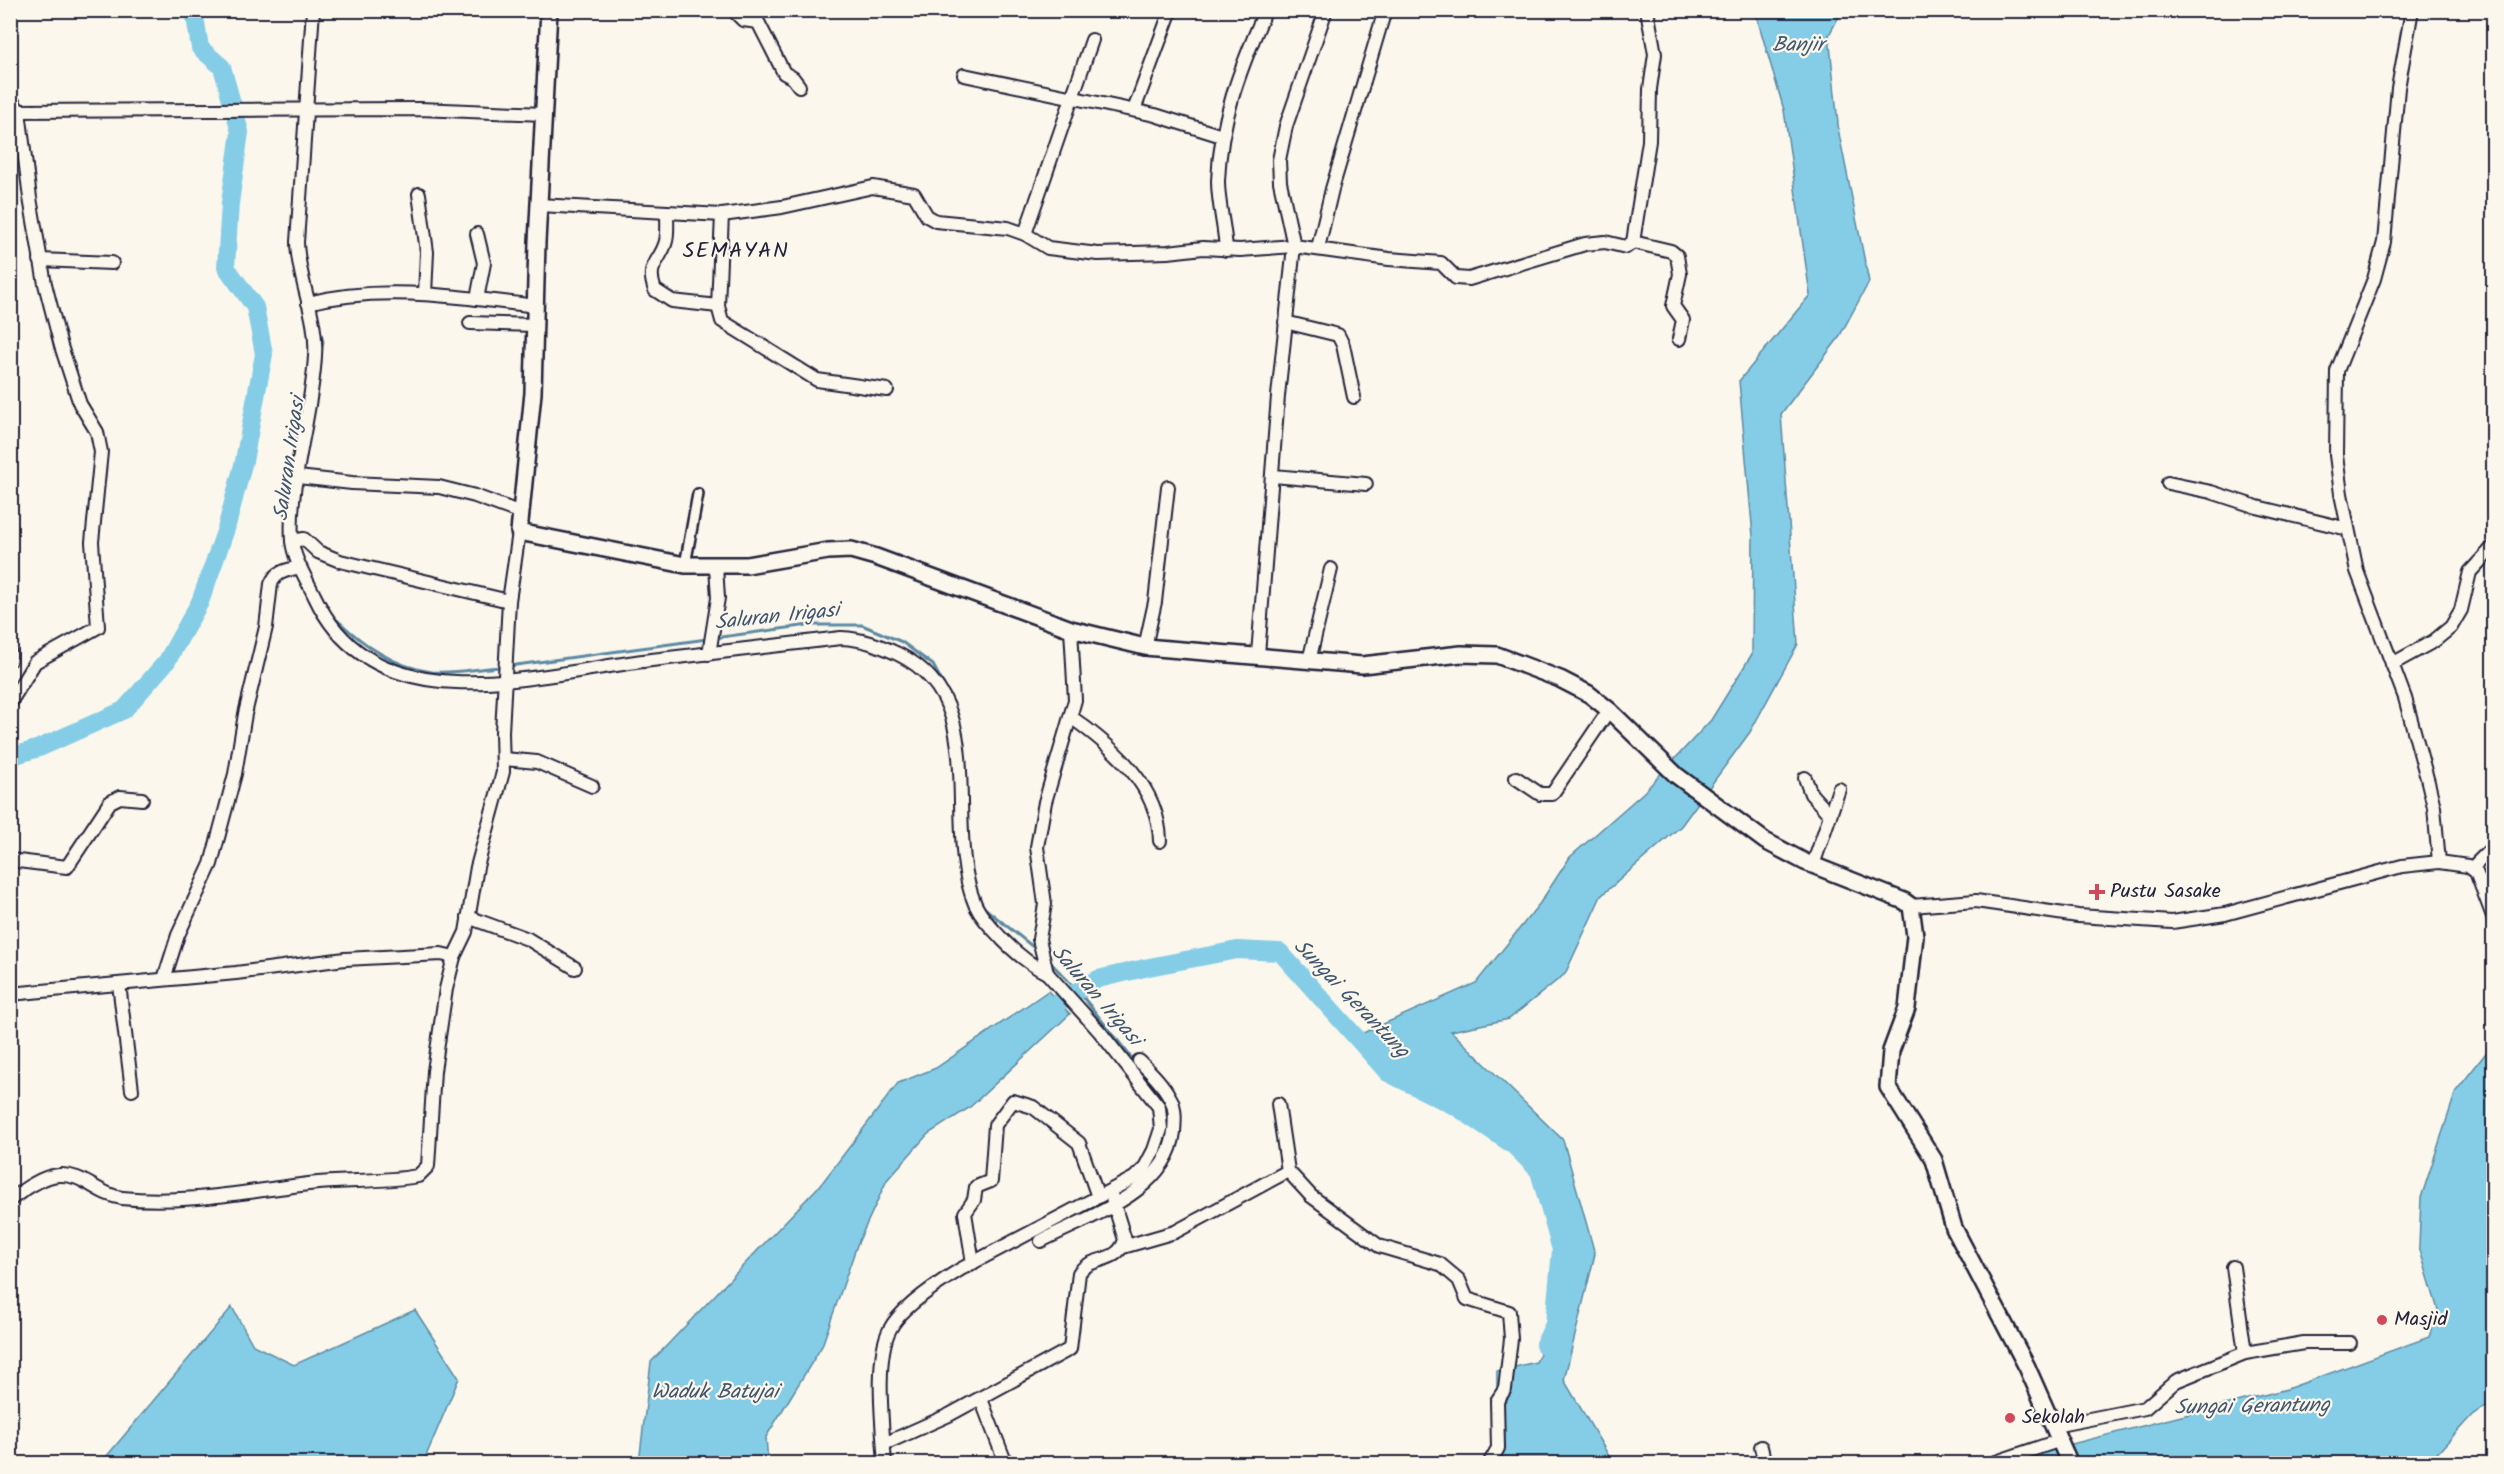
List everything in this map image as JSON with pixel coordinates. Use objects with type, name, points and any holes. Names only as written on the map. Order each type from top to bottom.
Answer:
[{"type":"street","points":[[313,10],[311,110],[298,257],[312,302],[316,354],[297,540],[300,567],[317,602],[336,630],[357,649],[385,667],[413,677],[444,683],[850,638],[876,644],[907,658],[926,671],[944,695],[954,717],[964,865],[975,905],[1010,947],[1035,968],[1048,975],[1100,1032],[1150,1081]]},
{"type":"street","points":[[10,1200],[28,1187],[56,1174],[74,1174],[120,1198],[200,1198],[349,1180],[418,1176],[428,1166],[434,1071],[446,988],[454,957],[465,936],[477,867],[504,759],[502,732],[509,601],[519,532],[533,393],[539,205],[549,10]]},
{"type":"street","points":[[733,10],[748,22],[758,22],[784,73],[793,78],[799,86]]},
{"type":"street","points":[[1134,110],[1171,10]]},
{"type":"street","points":[[1258,655],[1285,322],[1294,246],[1280,182],[1279,160],[1286,126],[1326,10]]},
{"type":"street","points":[[1318,248],[1341,154],[1385,10]]},
{"type":"street","points":[[539,205],[722,215],[782,207],[879,187],[914,194],[927,216],[936,221],[989,224],[1025,234],[1048,248],[1089,253],[1294,246],[1389,259],[1441,263],[1456,278],[1465,279],[1585,243],[1605,242],[1626,247],[1633,242],[1648,141],[1650,80],[1655,54],[1647,10]]},
{"type":"street","points":[[2412,10],[2398,88],[2384,242],[2368,295],[2338,366],[2336,460],[2359,577],[2408,708],[2428,782],[2439,862]]},
{"type":"street","points":[[1226,250],[1218,193],[1222,136],[1230,98],[1264,14]]},
{"type":"street","points":[[1025,234],[1092,40]]},
{"type":"street","points":[[964,75],[1134,110],[1222,136]]},
{"type":"street","points":[[10,98],[15,111],[40,260],[61,346],[80,404],[97,432],[101,452],[92,542],[99,624],[95,630],[61,646],[35,662],[11,702]]},
{"type":"street","points":[[15,111],[214,108],[420,109],[544,114]]},
{"type":"street","points":[[419,194],[427,252],[425,294]]},
{"type":"street","points":[[667,213],[666,243],[654,262],[651,272],[655,290],[672,301],[718,306]]},
{"type":"street","points":[[722,215],[718,306],[720,318],[726,325],[817,380],[887,390]]},
{"type":"street","points":[[477,234],[484,263],[477,299]]},
{"type":"street","points":[[1633,242],[1671,251],[1677,256],[1680,274],[1673,306],[1683,320],[1679,339]]},
{"type":"street","points":[[40,260],[112,263]]},
{"type":"street","points":[[312,302],[361,294],[425,294],[535,306]]},
{"type":"street","points":[[1285,322],[1338,335],[1343,345],[1354,397]]},
{"type":"street","points":[[470,323],[535,325]]},
{"type":"street","points":[[1273,476],[1366,484]]},
{"type":"street","points":[[303,477],[439,488],[486,500],[521,513]]},
{"type":"street","points":[[2168,483],[2211,492],[2257,507],[2348,529]]},
{"type":"street","points":[[1145,647],[1155,602],[1168,487]]},
{"type":"street","points":[[685,565],[698,494]]},
{"type":"street","points":[[519,532],[685,565],[716,566],[851,550],[876,556],[1071,629],[1145,647],[1362,665],[1449,655],[1497,655],[1560,679],[1589,694],[1609,710],[1676,775],[1765,841],[1813,865],[1904,901],[1911,906],[1976,901],[2078,916],[2172,922],[2225,914],[2395,868],[2439,862],[2472,868],[2477,873],[2493,919]]},
{"type":"street","points":[[297,540],[340,561],[509,601]]},
{"type":"street","points":[[2392,664],[2434,641],[2451,627],[2461,610],[2470,572],[2493,546]]},
{"type":"street","points":[[709,654],[718,598],[716,566]]},
{"type":"street","points":[[164,979],[178,935],[211,864],[236,774],[245,714],[266,627],[273,577],[280,572],[300,567]]},
{"type":"street","points":[[1309,661],[1331,569]]},
{"type":"street","points":[[1048,975],[1040,936],[1045,914],[1037,861],[1038,835],[1051,780],[1071,717],[1076,680],[1071,629]]},
{"type":"street","points":[[10,653],[10,660]]},
{"type":"street","points":[[1516,778],[1539,794],[1552,794],[1609,710]]},
{"type":"street","points":[[1071,717],[1114,753],[1143,785],[1154,804],[1160,826],[1160,841]]},
{"type":"street","points":[[504,759],[537,762],[592,786]]},
{"type":"street","points":[[1805,778],[1811,794],[1830,815]]},
{"type":"street","points":[[1813,865],[1839,789]]},
{"type":"street","points":[[10,860],[66,867],[110,802],[120,797],[142,799]]},
{"type":"street","points":[[2472,868],[2493,846]]},
{"type":"street","points":[[1911,906],[1915,936],[1907,1008],[1891,1051],[1888,1087],[1934,1160],[1954,1228],[2027,1367],[2070,1464]]},
{"type":"street","points":[[468,917],[528,939],[575,968]]},
{"type":"street","points":[[10,994],[389,955],[441,954],[454,957]]},
{"type":"street","points":[[119,984],[132,1090]]},
{"type":"street","points":[[1041,1241],[1112,1196],[1140,1174],[1152,1157],[1161,1122],[1160,1107],[1139,1061]]},
{"type":"street","points":[[973,1263],[965,1213],[974,1200],[976,1187],[991,1182],[995,1125],[1013,1101],[1033,1107],[1078,1143],[1098,1197]]},
{"type":"street","points":[[1278,1104],[1288,1171],[1311,1196],[1379,1246],[1440,1264],[1459,1280],[1467,1299],[1509,1312],[1511,1339],[1504,1389],[1497,1401],[1498,1448],[1489,1464]]},
{"type":"street","points":[[887,1442],[981,1399],[1070,1349],[1079,1273],[1087,1265],[1114,1257],[1123,1246],[1175,1232],[1288,1171]]},
{"type":"street","points":[[885,1464],[887,1442],[882,1380],[884,1350],[890,1329],[900,1316],[943,1280],[973,1263],[1098,1197],[1112,1196]]},
{"type":"street","points":[[1112,1196],[1124,1230],[1123,1246]]},
{"type":"street","points":[[2233,1267],[2245,1353]]},
{"type":"street","points":[[1990,1464],[2059,1436],[2145,1408],[2176,1381],[2245,1353],[2304,1343],[2350,1343]]},
{"type":"street","points":[[981,1399],[1006,1464]]},
{"type":"street","points":[[1761,1447],[1765,1464]]},
{"type":"water","name":"Banjir","points":[[1755,11],[1842,11],[1829,35],[1839,134],[1869,282],[1838,339],[1781,414],[1798,644],[1750,732],[1681,826],[1601,896],[1565,974],[1509,1019],[1451,1031],[1563,1140],[1595,1254],[1564,1380],[1613,1463],[1496,1463],[1497,1371],[1536,1362],[1554,1324],[1561,1250],[1539,1171],[1513,1145],[1458,1108],[1388,1073],[1354,1037],[1476,983],[1540,903],[1570,857],[1644,792],[1711,720],[1752,654],[1753,536],[1739,381],[1810,295],[1784,110]]},
{"type":"water","name":"Waduk Batujai","points":[[1048,991],[1070,1014],[969,1108],[928,1134],[887,1180],[857,1245],[822,1346],[766,1437],[768,1463],[639,1463],[651,1362],[822,1183],[898,1083],[936,1068]]},
{"type":"water","points":[[2493,1044],[2493,1402],[2473,1414],[2432,1459],[2383,1464],[1994,1464],[2287,1389],[2429,1337],[2438,1310],[2419,1247],[2421,1198],[2456,1091]]},
{"type":"water","points":[[232,1307],[253,1345],[294,1365],[415,1310],[459,1378],[423,1463],[101,1463]]},
{"type":"waterway","points":[[10,757],[39,748],[124,710],[167,661],[200,602],[226,529],[244,461],[264,354],[255,307],[226,267],[230,203],[240,132],[222,67],[200,48],[194,10]]},
{"type":"waterway","name":"Saluran Irigasi","points":[[319,327],[323,342],[320,358]]},
{"type":"waterway","name":"Saluran Irigasi","points":[[336,619],[368,646],[404,665],[432,672],[502,667]]},
{"type":"waterway","name":"Saluran Irigasi","points":[[714,638],[809,625],[862,625],[902,642],[933,665],[954,704],[956,716]]},
{"type":"waterway","name":"Saluran Irigasi","points":[[509,666],[707,639]]},
{"type":"waterway","name":"Saluran Irigasi","points":[[979,897],[982,906],[1038,951]]},
{"type":"waterway","name":"Sungai Gerantung","points":[[1059,1002],[1098,979],[1149,967],[1237,950],[1280,952],[1388,1073],[1458,1108],[1513,1145],[1539,1171],[1561,1250],[1554,1324],[1544,1345]]},
{"type":"waterway","name":"Saluran Irigasi","points":[[1049,961],[1079,992],[1134,1061]]},
{"type":"waterway","name":"Saluran Irigasi","points":[[1144,1073],[1164,1104],[1164,1108]]},
{"type":"place","name":"Pustu Sasake","points":[[2097,892]]},
{"type":"place","name":"Masjid","points":[[2382,1320]]},
{"type":"place","name":"Sekolah","points":[[2010,1418]]},
{"type":"district","name":"SEMAYAN","points":[[736,251]]}]
